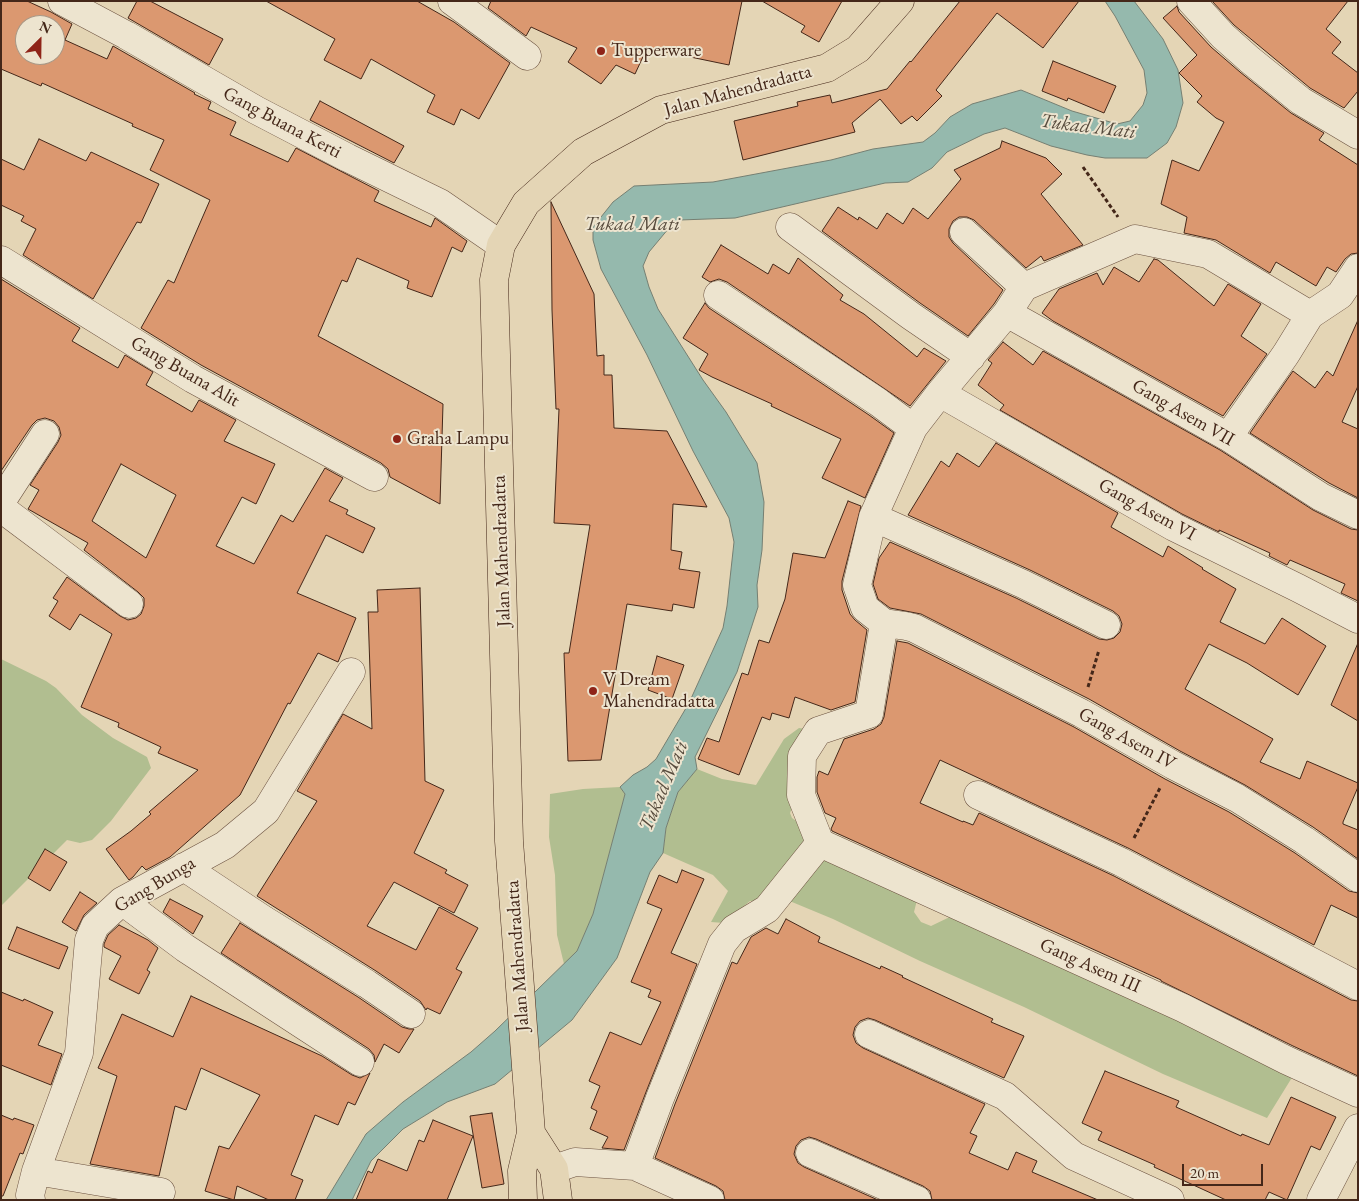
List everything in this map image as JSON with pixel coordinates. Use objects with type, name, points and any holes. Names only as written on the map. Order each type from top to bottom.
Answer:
[{"type":"highway","name":"Jalan Mahendradatta","points":[[523,1200],[522,1171],[530,1120],[509,841],[494,280],[501,246],[526,202],[584,152],[661,110],[827,68],[858,49],[900,1]]},
{"type":"highway","name":"Jalan Mahendradatta","points":[[530,1120],[554,1169],[558,1200]]},
{"type":"street","name":"Gang Buana Kerti","points":[[62,1],[126,35],[256,110],[440,203],[501,246]]},
{"type":"street","points":[[452,1],[527,56]]},
{"type":"street","points":[[1191,1],[1224,36],[1294,95],[1358,135]]},
{"type":"street","points":[[790,227],[911,316],[971,357]]},
{"type":"street","points":[[964,232],[1024,287]]},
{"type":"street","points":[[635,1166],[660,1098],[722,944],[734,929],[767,909],[820,843],[800,795],[802,756],[818,732],[868,714],[884,623],[865,608],[857,585],[873,517],[913,428],[1006,313],[1024,287],[1135,239],[1208,254],[1310,315]]},
{"type":"street","name":"Gang Buana Alit","points":[[1,260],[193,379],[374,477]]},
{"type":"street","points":[[1228,437],[1286,354],[1310,315],[1349,300],[1358,268]]},
{"type":"street","points":[[718,295],[878,402],[913,428]]},
{"type":"street","name":"Gang Asem VII","points":[[1006,313],[1228,437],[1321,496],[1358,516]]},
{"type":"street","name":"Gang Asem VI","points":[[940,393],[1174,526],[1358,619]]},
{"type":"street","points":[[1,502],[45,434]]},
{"type":"street","points":[[1,508],[129,604]]},
{"type":"street","points":[[873,517],[1023,584],[1106,625]]},
{"type":"street","name":"Gang Asem IV","points":[[884,623],[914,628],[1081,713],[1173,765],[1237,798],[1304,840],[1358,878]]},
{"type":"street","name":"Gang Bunga","points":[[31,1200],[30,1195],[36,1171],[78,1054],[89,940],[95,926],[122,901],[225,845],[266,811],[352,672]]},
{"type":"street","points":[[978,795],[1121,862],[1358,986]]},
{"type":"street","name":"Gang Asem III","points":[[820,843],[1183,1008],[1286,1060],[1358,1093]]},
{"type":"street","points":[[184,867],[411,1014]]},
{"type":"street","points":[[122,901],[185,948],[360,1062]]},
{"type":"street","points":[[869,1034],[1005,1096],[1074,1156],[1170,1200]]},
{"type":"street","points":[[1321,1200],[1358,1128]]},
{"type":"street","points":[[810,1153],[917,1200]]},
{"type":"street","points":[[554,1169],[574,1162],[635,1166],[710,1200]]},
{"type":"street","points":[[36,1171],[161,1192]]},
{"type":"path","points":[[1082,167],[1135,239]]},
{"type":"path","points":[[1081,713],[1106,625]]},
{"type":"path","points":[[1121,862],[1173,765]]},
{"type":"green space","points":[[1,659],[46,681],[56,688],[82,715],[113,738],[147,757],[151,768],[111,821],[92,840],[80,843],[67,840],[1,906]]},
{"type":"green space","points":[[799,728],[818,731],[804,778],[790,813],[792,818],[877,876],[917,900],[914,912],[921,922],[931,926],[956,914],[1296,1071],[1267,1118],[1163,1074],[1024,1007],[792,902],[750,901],[724,923],[711,922],[728,891],[713,875],[663,853],[666,828],[678,792],[697,769],[722,779],[756,785],[784,739]]},
{"type":"green space","points":[[620,787],[625,794],[593,914],[577,951],[564,964],[557,935],[555,875],[549,837],[550,794],[583,789]]},
{"type":"water","name":"Tukad Mati","points":[[1105,1],[1134,1],[1163,39],[1178,70],[1183,103],[1176,127],[1167,143],[1147,158],[1105,158],[1087,155],[1051,146],[1005,128],[984,134],[947,152],[932,168],[908,182],[885,183],[735,218],[680,220],[669,228],[649,252],[643,266],[658,309],[703,380],[726,412],[757,463],[764,502],[762,550],[757,585],[758,607],[737,672],[695,757],[697,769],[678,792],[666,828],[663,853],[650,872],[617,958],[572,1020],[495,1084],[447,1102],[403,1129],[371,1161],[352,1200],[326,1200],[366,1134],[403,1102],[471,1052],[577,951],[593,914],[625,794],[620,787],[656,759],[689,703],[723,628],[734,542],[729,518],[693,451],[647,355],[601,269],[593,240],[593,227],[613,202],[634,186],[713,182],[831,160],[873,149],[923,142],[935,133],[950,117],[972,104],[1021,90],[1072,111],[1117,124],[1130,121],[1143,105],[1147,93],[1144,70]]},
{"type":"building","points":[[1,1],[27,1],[56,15],[15,15],[15,65],[65,65],[65,40],[107,59],[113,46],[211,102],[208,109],[236,122],[230,135],[288,162],[296,148],[379,191],[374,201],[431,227],[435,218],[467,241],[462,252],[452,247],[432,297],[407,288],[409,281],[357,258],[347,282],[342,280],[318,336],[443,404],[440,504],[390,477],[388,469],[381,463],[201,365],[141,328],[168,280],[174,283],[210,200],[150,170],[164,140],[42,83],[41,86],[1,69]]},
{"type":"building","points":[[137,1],[150,1],[223,39],[209,65],[128,18]]},
{"type":"building","points":[[266,1],[417,1],[454,22],[510,63],[479,119],[461,109],[454,125],[427,112],[435,95],[371,59],[361,79],[324,60],[335,39]]},
{"type":"building","points":[[491,1],[742,1],[729,65],[647,48],[635,74],[616,65],[601,84],[568,62],[577,48],[531,27],[526,36],[488,8]]},
{"type":"building","points":[[762,1],[842,1],[819,42],[801,32],[805,26]]},
{"type":"building","points":[[960,1],[1079,1],[1043,48],[997,13],[936,90],[942,96],[917,121],[912,116],[901,124],[880,99],[852,123],[855,132],[743,160],[734,121],[798,106],[797,102],[830,95],[832,103],[887,89]]},
{"type":"building","points":[[1212,1],[1348,1],[1326,29],[1341,42],[1332,53],[1358,73],[1358,91],[1344,108],[1310,88],[1234,25]]},
{"type":"building","points":[[1177,6],[1179,12],[1211,47],[1291,113],[1324,133],[1319,140],[1358,165],[1358,253],[1351,254],[1345,259],[1336,272],[1327,267],[1316,286],[1276,262],[1270,273],[1216,240],[1184,233],[1187,217],[1161,204],[1172,160],[1199,171],[1224,122],[1216,118],[1197,102],[1202,96],[1179,73],[1197,55],[1163,18]]},
{"type":"building","points":[[65,20],[72,24],[65,40]]},
{"type":"building","points":[[1053,61],[1116,86],[1104,113],[1068,98],[1067,101],[1042,91]]},
{"type":"building","points":[[320,101],[404,146],[394,163],[310,120]]},
{"type":"building","points":[[39,139],[86,161],[91,152],[159,184],[141,223],[137,222],[93,299],[23,255],[36,229],[21,221],[24,216],[1,205],[1,159],[24,170]]},
{"type":"building","points":[[1002,141],[1046,158],[1062,174],[1041,194],[1083,245],[1044,261],[1041,256],[1026,268],[974,220],[967,217],[959,217],[953,221],[949,229],[949,237],[953,243],[1003,290],[968,336],[822,231],[838,207],[858,220],[859,217],[877,229],[887,213],[903,224],[913,208],[928,219],[961,179],[954,170],[1000,148]]},
{"type":"building","points":[[551,202],[594,294],[597,356],[604,355],[604,375],[612,375],[614,428],[667,431],[707,507],[673,504],[671,550],[682,552],[679,569],[700,572],[694,608],[673,604],[672,611],[627,604],[601,760],[568,761],[564,653],[569,653],[590,525],[554,523],[559,409],[556,409],[552,310]]},
{"type":"building","points":[[721,245],[768,274],[773,264],[789,274],[798,258],[843,295],[840,300],[864,314],[917,357],[924,348],[946,361],[910,406],[727,282],[719,279],[710,282],[702,277]]},
{"type":"building","points":[[1154,259],[1158,260],[1214,306],[1228,284],[1261,304],[1241,336],[1267,354],[1223,416],[1053,321],[1042,313],[1059,289],[1097,273],[1103,285],[1114,267],[1139,282]]},
{"type":"building","points":[[1,279],[80,328],[72,341],[118,368],[125,355],[153,372],[146,385],[192,412],[199,400],[236,420],[224,441],[275,464],[256,504],[242,497],[216,546],[254,564],[281,515],[293,522],[325,468],[343,478],[329,501],[348,510],[346,514],[375,528],[363,553],[326,535],[297,593],[356,618],[338,662],[318,653],[290,704],[288,703],[240,795],[170,857],[146,870],[142,866],[129,880],[106,849],[151,814],[149,812],[198,770],[158,753],[161,747],[118,727],[119,723],[81,707],[112,634],[80,614],[70,630],[49,616],[58,601],[53,598],[67,577],[128,620],[136,618],[141,614],[144,598],[84,550],[88,543],[28,509],[39,490],[30,485],[61,435],[59,427],[54,421],[45,418],[37,420],[1,471]],"holes":[[[121,464],[176,495],[146,558],[92,521]]]},
{"type":"building","points":[[705,303],[709,308],[894,433],[865,498],[822,478],[841,439],[699,370],[708,354],[683,338]]},
{"type":"building","points":[[1358,320],[1358,386],[1342,422],[1358,429],[1358,498],[1329,483],[1250,433],[1293,371],[1315,388],[1327,371],[1333,376]]},
{"type":"building","points":[[1003,342],[1033,365],[1043,351],[1220,450],[1313,510],[1351,529],[1358,530],[1358,601],[1341,593],[1345,584],[1290,560],[1287,565],[1269,556],[1270,553],[1182,514],[1000,410],[1004,405],[978,385],[992,363],[988,360]]},
{"type":"building","points":[[996,443],[1118,513],[1111,527],[1163,557],[1168,546],[1236,589],[1220,622],[1265,644],[1282,618],[1326,646],[1298,695],[1247,663],[1209,644],[1185,689],[1273,739],[1260,762],[1300,779],[1307,761],[1358,783],[1343,824],[1358,830],[1358,859],[1313,827],[1245,785],[1180,751],[1089,699],[921,614],[890,608],[878,599],[873,584],[879,558],[890,542],[1016,598],[1099,639],[1107,640],[1114,638],[1120,632],[1122,624],[1119,616],[1113,611],[1030,570],[908,515],[941,461],[949,467],[957,453],[979,467]]},
{"type":"building","points":[[848,501],[861,506],[842,581],[842,590],[850,614],[867,630],[855,702],[831,710],[795,697],[789,718],[772,713],[770,720],[762,717],[739,775],[698,759],[707,738],[719,742],[742,673],[748,675],[759,640],[769,643],[785,599],[793,553],[825,558]]},
{"type":"building","points":[[420,588],[425,781],[444,790],[414,853],[447,870],[445,873],[468,885],[454,913],[394,882],[367,926],[416,950],[439,907],[478,928],[456,969],[462,972],[440,1014],[427,1008],[426,1010],[420,1001],[376,971],[257,896],[317,801],[297,791],[343,714],[372,729],[368,612],[378,612],[377,590]]},
{"type":"building","points":[[897,641],[908,643],[1074,727],[1165,779],[1229,812],[1295,853],[1349,891],[1358,893],[1358,918],[1331,905],[1314,945],[1128,848],[940,760],[920,803],[973,825],[979,813],[1114,876],[1351,1000],[1358,1001],[1358,1076],[1293,1046],[1161,980],[832,831],[831,829],[836,818],[825,813],[817,792],[819,771],[828,775],[844,739],[874,729],[881,724],[884,717]]},
{"type":"building","points":[[1358,643],[1358,721],[1331,705]]},
{"type":"building","points":[[657,656],[684,665],[672,699],[648,690]]},
{"type":"building","points":[[45,849],[67,862],[50,891],[28,878]]},
{"type":"building","points":[[682,870],[704,879],[671,953],[697,964],[624,1150],[602,1148],[608,1137],[590,1129],[597,1111],[591,1108],[600,1086],[589,1081],[610,1032],[641,1045],[661,1002],[648,997],[651,990],[631,982],[662,909],[647,903],[659,875],[677,883]]},
{"type":"building","points":[[80,892],[97,903],[84,915],[76,931],[62,922]]},
{"type":"building","points":[[170,899],[203,916],[193,934],[163,912]]},
{"type":"building","points":[[786,919],[820,937],[818,942],[880,969],[881,966],[903,976],[993,1019],[991,1022],[1024,1036],[1004,1078],[868,1018],[860,1021],[855,1027],[853,1035],[856,1043],[863,1048],[985,1104],[970,1133],[977,1136],[969,1153],[1008,1170],[1016,1152],[1037,1161],[1032,1172],[1098,1200],[932,1200],[930,1191],[923,1186],[809,1137],[801,1140],[796,1146],[794,1154],[798,1163],[878,1200],[725,1200],[723,1191],[716,1186],[655,1158],[732,962],[737,964],[751,937],[766,928],[778,934]]},
{"type":"building","points":[[240,923],[402,1027],[414,1029],[399,1053],[384,1044],[375,1062],[374,1055],[369,1049],[221,953]]},
{"type":"building","points":[[119,925],[148,940],[158,948],[147,970],[150,972],[139,994],[109,979],[121,956],[104,947],[104,944],[108,935]]},
{"type":"building","points":[[17,927],[68,947],[59,969],[8,949]]},
{"type":"building","points":[[1,992],[23,1001],[24,999],[53,1012],[38,1045],[62,1054],[51,1085],[1,1065]]},
{"type":"building","points":[[191,996],[322,1056],[352,1075],[360,1078],[370,1073],[355,1105],[348,1102],[338,1125],[315,1115],[291,1175],[303,1180],[295,1200],[269,1200],[237,1186],[234,1200],[205,1191],[219,1146],[229,1149],[260,1095],[201,1068],[186,1110],[175,1106],[159,1176],[90,1164],[117,1076],[98,1068],[122,1014],[173,1037]]},
{"type":"building","points":[[1105,1071],[1179,1101],[1176,1107],[1241,1136],[1242,1134],[1269,1145],[1291,1097],[1336,1117],[1320,1150],[1311,1146],[1287,1200],[1269,1192],[1265,1200],[1226,1200],[1154,1167],[1155,1165],[1098,1140],[1102,1132],[1082,1123]]},
{"type":"building","points":[[492,1113],[504,1184],[482,1188],[470,1116]]},
{"type":"building","points":[[1,1115],[34,1125],[23,1154],[20,1153],[3,1196],[1,1196]]},
{"type":"building","points":[[433,1120],[473,1136],[447,1200],[356,1200],[368,1171],[372,1173],[378,1159],[407,1171],[419,1140],[424,1142]]},
{"type":"place","name":"Tupperware","points":[[601,51]]},
{"type":"place","name":"Graha Lampu","points":[[397,439]]},
{"type":"place","name":"V Dream Mahendradatta","points":[[593,691]]}]
